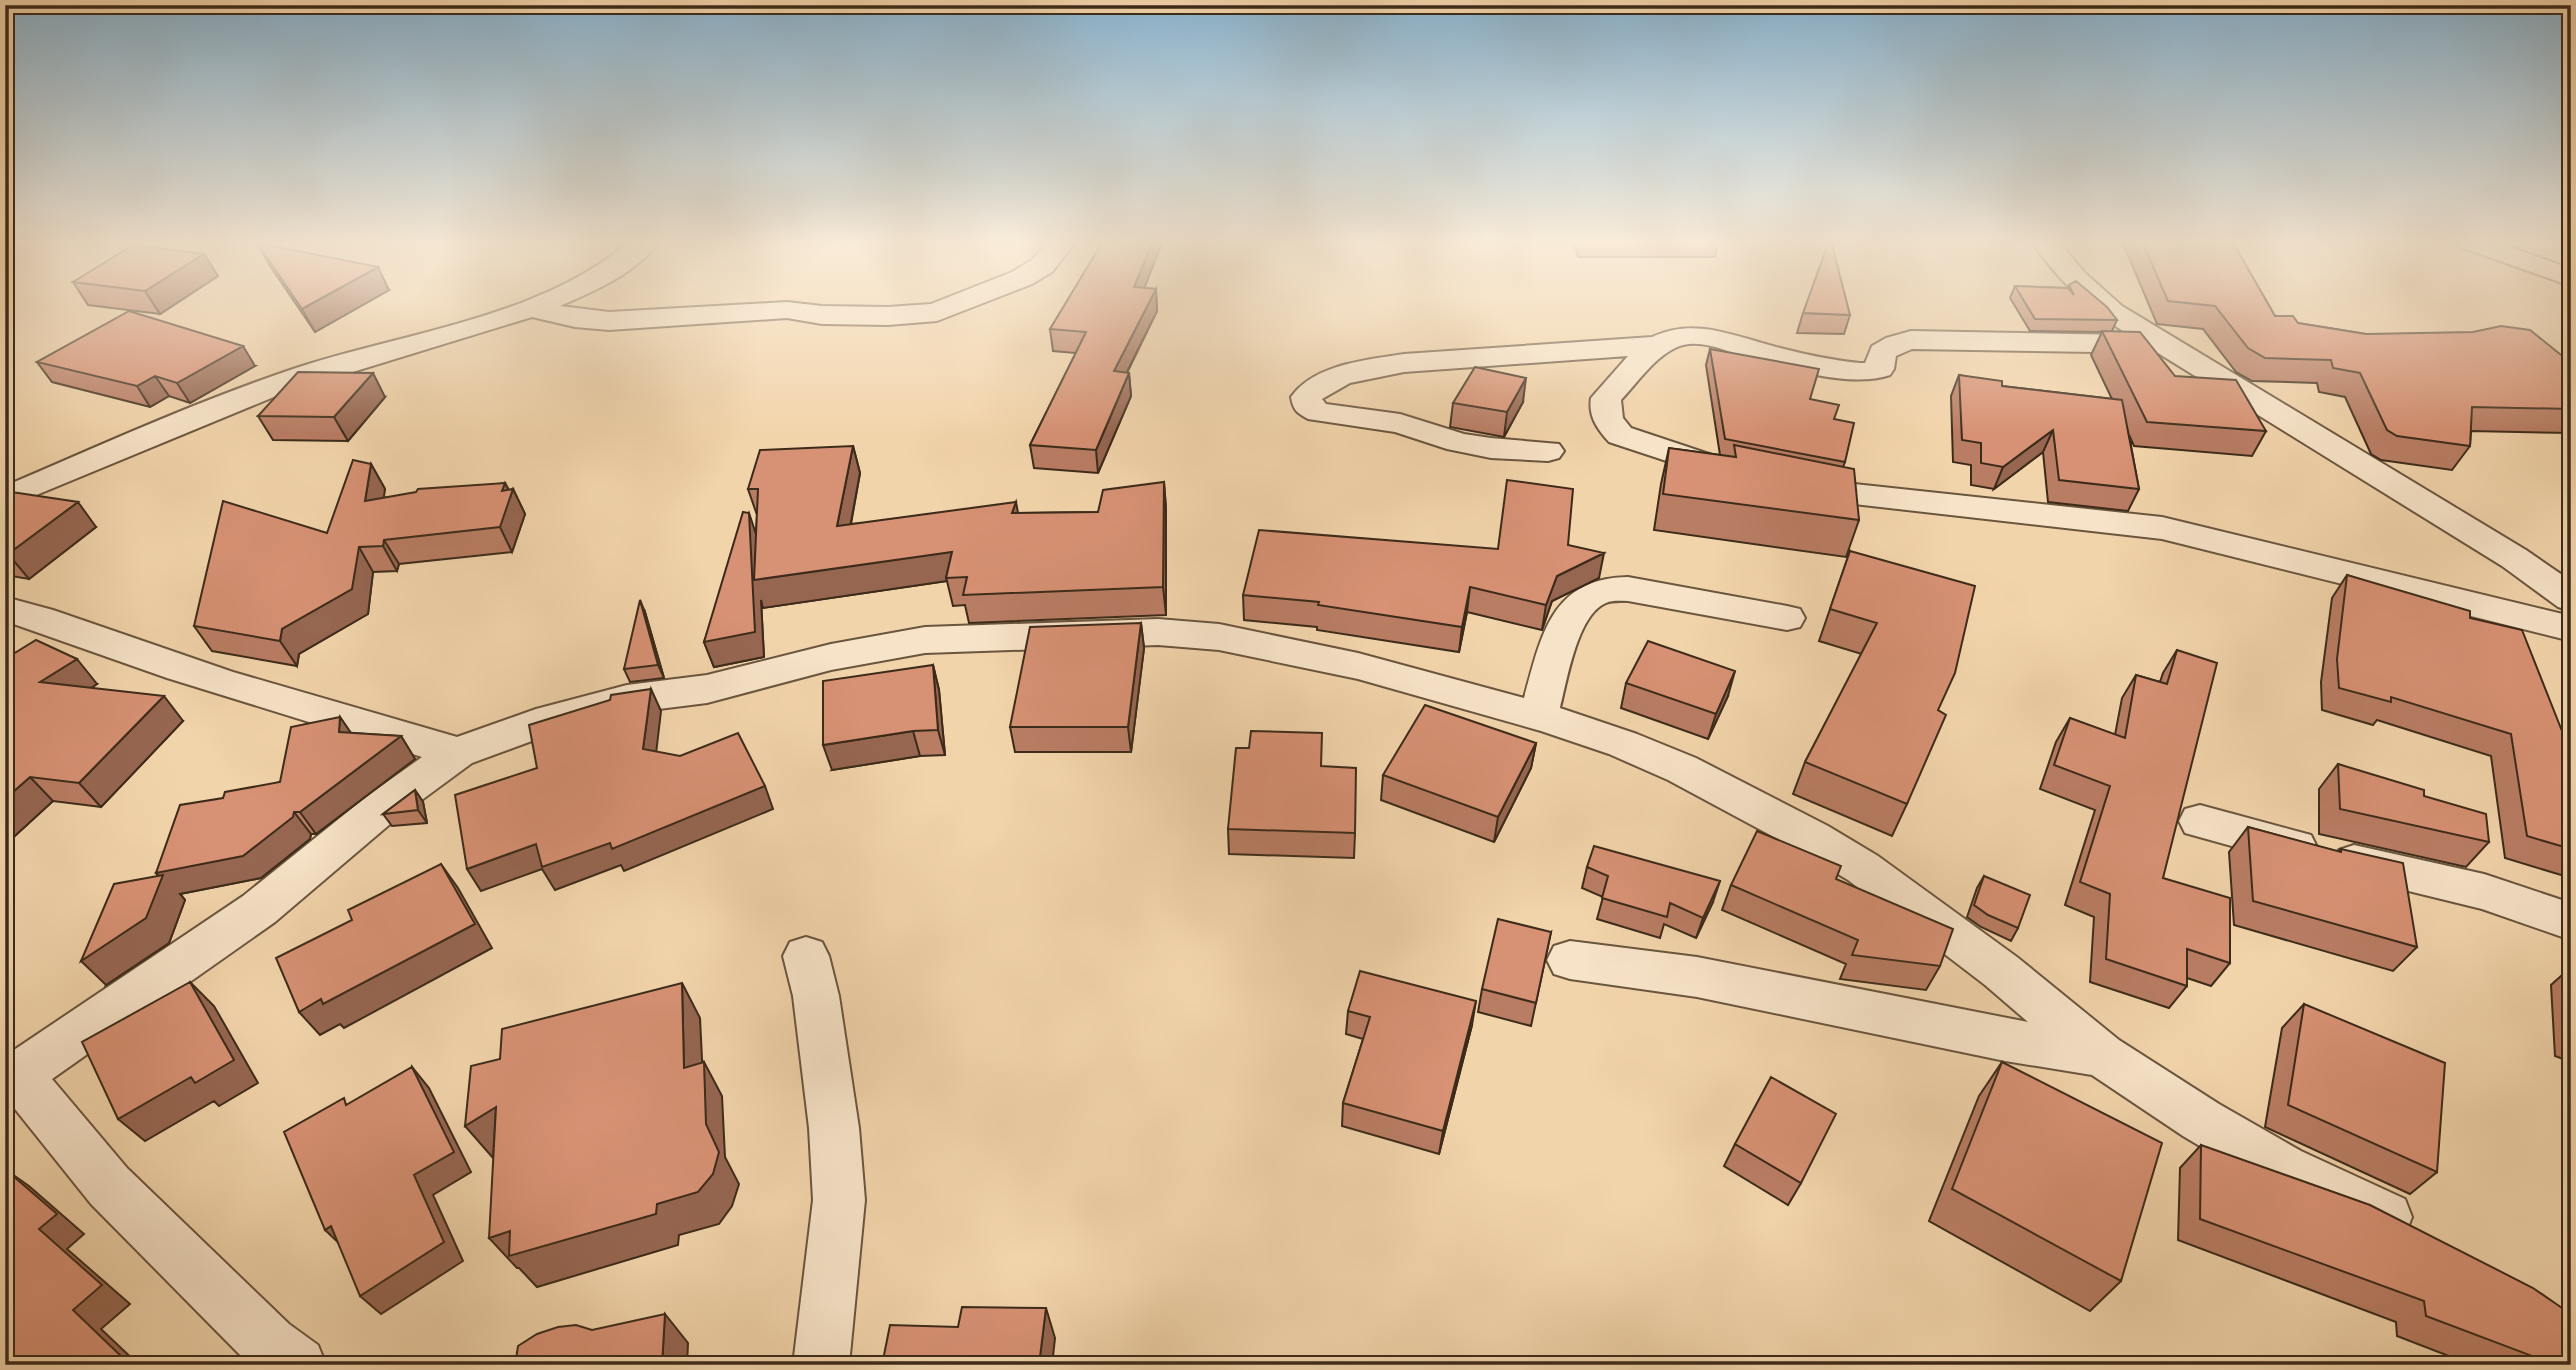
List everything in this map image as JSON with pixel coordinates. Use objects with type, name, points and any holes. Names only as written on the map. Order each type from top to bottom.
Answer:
[{"type":"street","points":[[5,498],[200,414],[297,378],[536,305]]},
{"type":"street","points":[[528,308],[575,318],[609,321],[787,310],[822,315],[888,316],[937,312],[950,305]]},
{"type":"street","points":[[2104,305],[2514,558],[2571,599]]},
{"type":"street","points":[[2164,344],[1911,340],[1882,352],[1879,369],[1870,372],[1812,363],[1711,338],[1680,337],[1658,345],[1606,398],[1604,408],[1612,427],[1619,435],[1705,465],[1845,493],[2162,528],[2571,629]]},
{"type":"street","points":[[1548,451],[1491,448],[1458,442],[1400,423],[1319,412],[1308,407],[1306,397],[1326,383],[1376,368],[1404,363],[1658,345]]},
{"type":"street","points":[[1538,716],[1569,619],[1584,599],[1593,594],[1628,589],[1787,618]]},
{"type":"street","points":[[5,609],[35,616],[124,651],[299,708],[458,752]]},
{"type":"street","points":[[298,1365],[269,1344],[108,1186],[12,1080],[259,909],[381,808],[458,752],[550,719],[628,699],[707,689],[831,657],[925,640],[1158,632],[1219,637],[1358,666],[1538,716],[1623,744],[1682,769],[1863,867],[2001,971],[2102,1055],[2200,1120],[2283,1168],[2417,1232]]},
{"type":"street","points":[[2200,821],[2314,852],[2484,892],[2571,922]]},
{"type":"street","points":[[806,956],[816,996],[827,1074],[839,1200],[821,1365]]},
{"type":"street","points":[[1570,960],[1697,977],[2016,1042],[2102,1055]]},
{"type":"building","points":[[1064,305],[1148,305],[1114,371],[1129,373],[1096,450],[1030,445],[1086,332],[1050,329]]},
{"type":"building","points":[[1806,305],[1847,305],[1850,315],[1803,313]]},
{"type":"building","points":[[2026,305],[2105,305],[2117,320],[2035,319]]},
{"type":"building","points":[[2205,305],[2269,305],[2275,316],[2293,316],[2298,323],[2366,334],[2473,332],[2501,326],[2530,330],[2571,363],[2571,409],[2472,407],[2470,446],[2397,436],[2387,430],[2360,373],[2333,368],[2331,360],[2265,358],[2248,348],[2215,306]]},
{"type":"building","points":[[129,311],[243,346],[177,383],[155,376],[137,386],[37,362]]},
{"type":"building","points":[[2102,331],[2140,332],[2175,376],[2236,380],[2266,431],[2147,422]]},
{"type":"building","points":[[1710,349],[1819,369],[1810,399],[1839,405],[1834,419],[1854,423],[1845,462],[1725,439]]},
{"type":"building","points":[[1475,367],[1526,378],[1507,412],[1453,403]]},
{"type":"building","points":[[298,372],[373,373],[334,417],[258,416]]},
{"type":"building","points":[[1959,375],[2002,381],[2002,386],[2122,400],[2139,489],[2059,480],[2053,430],[2003,467],[1981,463],[1981,443],[1962,440]]},
{"type":"building","points":[[1734,445],[1854,469],[1859,520],[1663,494],[1669,448],[1736,457]]},
{"type":"building","points":[[853,446],[837,526],[1016,502],[1012,513],[1098,512],[1103,490],[1164,482],[1163,587],[963,595],[967,577],[946,578],[952,552],[754,580],[758,489],[748,489],[760,450]]},
{"type":"building","points":[[353,460],[371,464],[365,501],[416,492],[418,489],[505,483],[502,491],[513,489],[500,527],[384,540],[383,546],[359,547],[352,589],[282,629],[280,641],[194,626],[223,501],[327,533]]},
{"type":"building","points":[[1507,480],[1573,489],[1568,545],[1604,553],[1557,576],[1546,605],[1470,587],[1462,627],[1318,605],[1319,602],[1243,595],[1259,530],[1498,549]]},
{"type":"building","points":[[5,491],[78,502],[5,554]]},
{"type":"building","points":[[743,512],[749,513],[755,632],[704,642]]},
{"type":"building","points":[[1850,551],[1975,586],[1955,673],[1938,710],[1946,715],[1907,804],[1805,762],[1877,623],[1830,609]]},
{"type":"building","points":[[2347,575],[2470,611],[2470,618],[2522,630],[2562,731],[2571,733],[2571,849],[2527,836],[2511,734],[2391,697],[2391,702],[2339,688],[2337,659]]},
{"type":"building","points":[[640,600],[658,665],[624,669]]},
{"type":"building","points":[[1141,623],[1128,727],[1010,727],[1030,627]]},
{"type":"building","points":[[36,640],[77,659],[40,682],[164,696],[79,783],[30,777],[5,799],[5,659]]},
{"type":"building","points":[[1648,641],[1735,671],[1716,714],[1626,683]]},
{"type":"building","points":[[2177,650],[2217,663],[2163,878],[2230,898],[2230,963],[2187,949],[2187,986],[2106,959],[2110,894],[2080,882],[2110,786],[2054,765],[2070,718],[2125,738],[2136,675],[2167,684]]},
{"type":"building","points":[[933,665],[938,730],[913,731],[823,745],[823,681]]},
{"type":"building","points":[[651,689],[643,749],[680,756],[738,733],[765,786],[612,849],[610,843],[542,867],[536,844],[467,869],[455,795],[537,768],[529,725],[610,700],[611,695]]},
{"type":"building","points":[[1425,705],[1536,743],[1498,817],[1383,775]]},
{"type":"building","points":[[340,717],[339,732],[401,736],[300,812],[294,812],[293,817],[243,856],[156,873],[180,805],[223,798],[225,792],[280,782],[291,727]]},
{"type":"building","points":[[1251,731],[1322,733],[1321,766],[1356,768],[1355,833],[1228,829],[1236,748],[1249,748]]},
{"type":"building","points":[[2338,764],[2424,790],[2424,796],[2486,814],[2489,842],[2340,809]]},
{"type":"building","points":[[415,790],[418,810],[383,814]]},
{"type":"building","points":[[2248,827],[2341,852],[2341,849],[2403,863],[2417,947],[2253,901]]},
{"type":"building","points":[[1757,831],[1841,866],[1836,879],[1953,929],[1940,966],[1852,955],[1858,940],[1731,885]]},
{"type":"building","points":[[1594,846],[1720,881],[1703,918],[1670,903],[1667,917],[1602,898],[1608,876],[1587,867]]},
{"type":"building","points":[[441,864],[475,924],[323,1004],[321,999],[299,1012],[276,958],[352,920],[348,910]]},
{"type":"building","points":[[163,875],[146,918],[81,961],[114,884]]},
{"type":"building","points":[[1984,876],[2030,895],[2018,928],[1988,915],[1974,905]]},
{"type":"building","points":[[1498,919],[1551,932],[1536,1003],[1482,989]]},
{"type":"building","points":[[1360,971],[1476,1001],[1443,1131],[1343,1103],[1370,1017],[1348,1011]]},
{"type":"building","points":[[190,982],[234,1060],[195,1083],[191,1077],[118,1119],[82,1042]]},
{"type":"building","points":[[682,983],[684,1068],[704,1062],[706,1124],[719,1152],[713,1174],[698,1192],[657,1204],[656,1214],[509,1256],[510,1231],[489,1238],[496,1107],[465,1126],[471,1066],[500,1059],[502,1029]]},
{"type":"building","points":[[2304,1004],[2445,1063],[2437,1172],[2288,1105]]},
{"type":"building","points":[[2002,1062],[2162,1143],[2121,1281],[1952,1189]]},
{"type":"building","points":[[412,1067],[454,1152],[414,1175],[444,1242],[360,1296],[331,1226],[325,1230],[284,1132],[344,1098],[346,1105]]},
{"type":"building","points":[[1771,1077],[1836,1114],[1801,1183],[1735,1144]]},
{"type":"building","points":[[2201,1145],[2370,1205],[2533,1288],[2565,1310],[2571,1344],[2571,1365],[2556,1365],[2426,1316],[2424,1301],[2200,1219]]},
{"type":"building","points":[[5,1169],[57,1214],[39,1229],[102,1285],[73,1310],[123,1358],[115,1365],[10,1365],[5,1360]]},
{"type":"building","points":[[962,1307],[1046,1308],[1039,1365],[882,1365],[890,1325],[958,1327]]},
{"type":"building","points":[[665,1314],[662,1365],[515,1365],[518,1346],[537,1334],[576,1325],[592,1330]]},
{"type":"building","points":[[1638,1358],[1656,1365],[1636,1365]]}]
